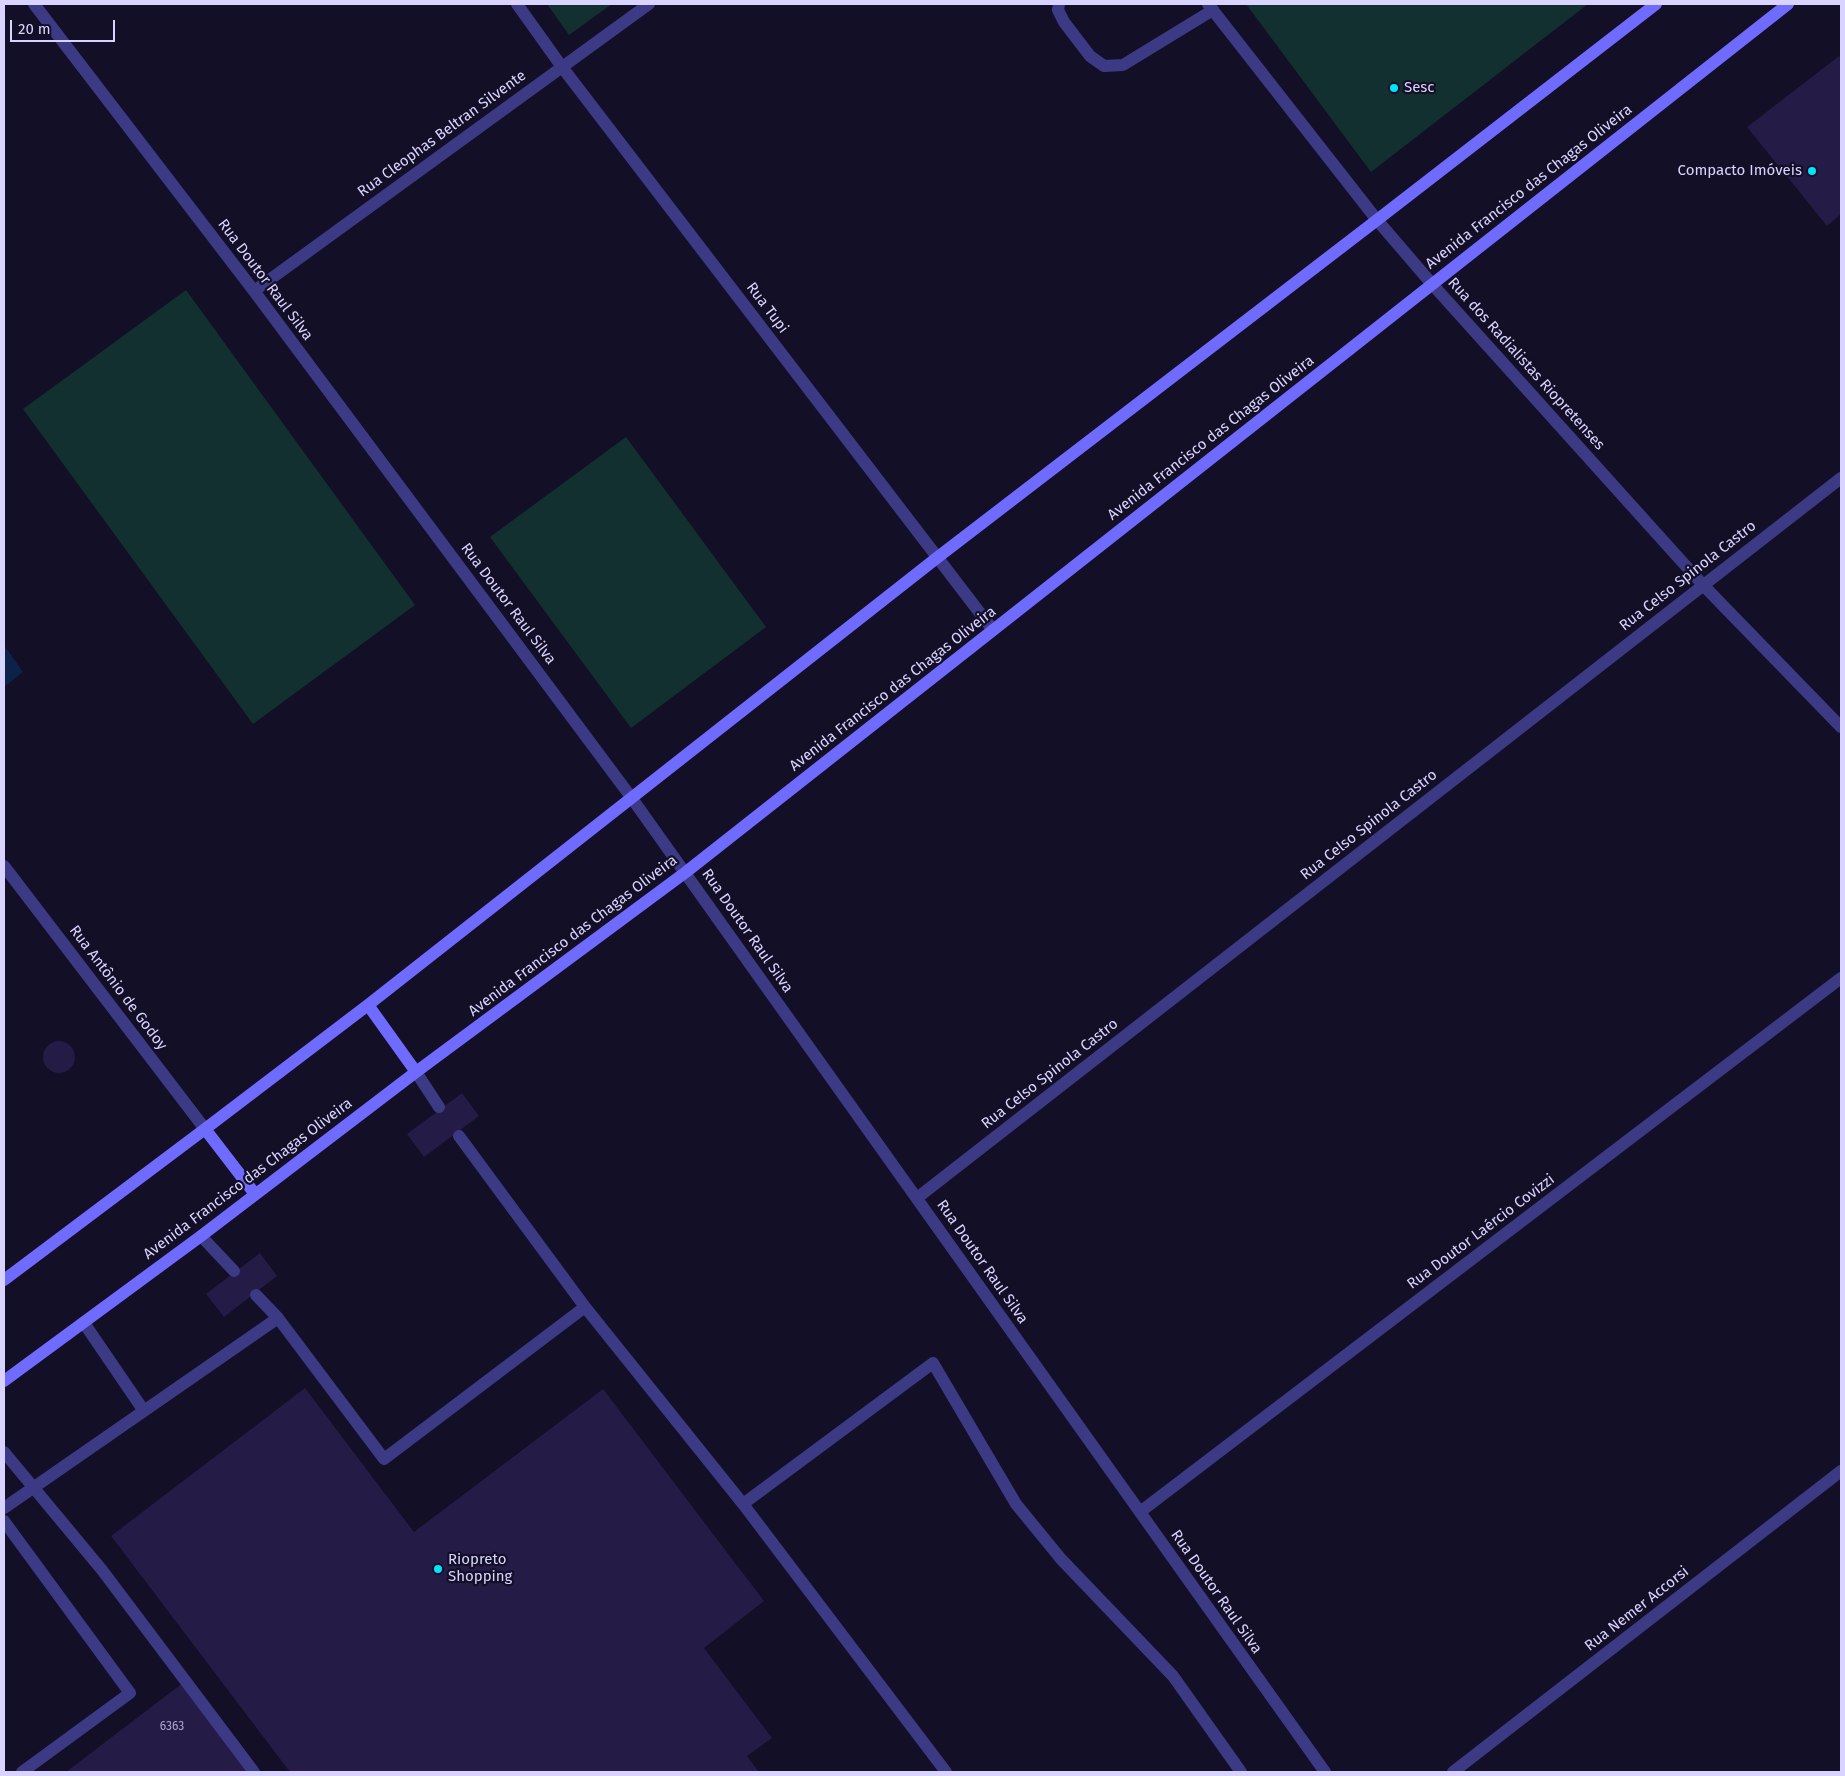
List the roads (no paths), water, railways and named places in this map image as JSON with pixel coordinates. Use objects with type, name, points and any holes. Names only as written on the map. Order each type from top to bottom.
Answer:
[{"type":"main road","points":[[4,1280],[368,1005],[938,557],[1656,4]]},
{"type":"main road","name":"Avenida Francisco das Chagas Oliveira","points":[[4,1381],[201,1236],[416,1072],[686,872],[1788,4]]},
{"type":"main road","points":[[368,1005],[416,1072]]},
{"type":"main road","points":[[206,1129],[255,1194]]},
{"type":"street","name":"Rua Doutor Raul Silva","points":[[34,4],[254,291],[686,872],[1324,1772]]},
{"type":"street","name":"Rua Tupi","points":[[517,4],[562,67],[993,630]]},
{"type":"street","name":"Rua Cleophas Beltran Silvente","points":[[254,291],[649,4]]},
{"type":"street","points":[[1059,4],[1058,10],[1064,22],[1090,56],[1104,66],[1124,65],[1210,7]]},
{"type":"street","name":"Rua dos Radialistas Riopretenses","points":[[1210,7],[1377,220],[1432,284],[1703,585],[1841,727]]},
{"type":"street","name":"Rua Celso Spinola Castro","points":[[917,1198],[1841,478]]},
{"type":"street","name":"Rua Antônio de Godoy","points":[[4,866],[206,1129]]},
{"type":"street","name":"Rua Doutor Laércio Covizzi","points":[[1140,1512],[1841,978]]},
{"type":"street","points":[[416,1072],[440,1107]]},
{"type":"street","points":[[459,1136],[585,1307],[743,1504],[946,1772]]},
{"type":"street","points":[[201,1236],[234,1271]]},
{"type":"street","points":[[256,1295],[278,1318],[384,1459],[585,1307]]},
{"type":"street","points":[[4,1508],[278,1318]]},
{"type":"street","points":[[84,1323],[144,1411]]},
{"type":"street","points":[[743,1504],[933,1363],[1016,1504],[1061,1559],[1173,1676],[1241,1772]]},
{"type":"street","points":[[4,1452],[98,1564],[254,1772]]},
{"type":"street","name":"Rua Nemer Accorsi","points":[[1453,1772],[1841,1471]]},
{"type":"street","points":[[4,1521],[130,1693],[22,1772]]},
{"type":"water","points":[[4,645],[23,672],[4,687]]},
{"type":"place","name":"Sesc","points":[[1394,88]]},
{"type":"place","name":"Compacto Imóveis","points":[[1812,171]]},
{"type":"place","name":"Riopreto Shopping","points":[[438,1569]]}]
